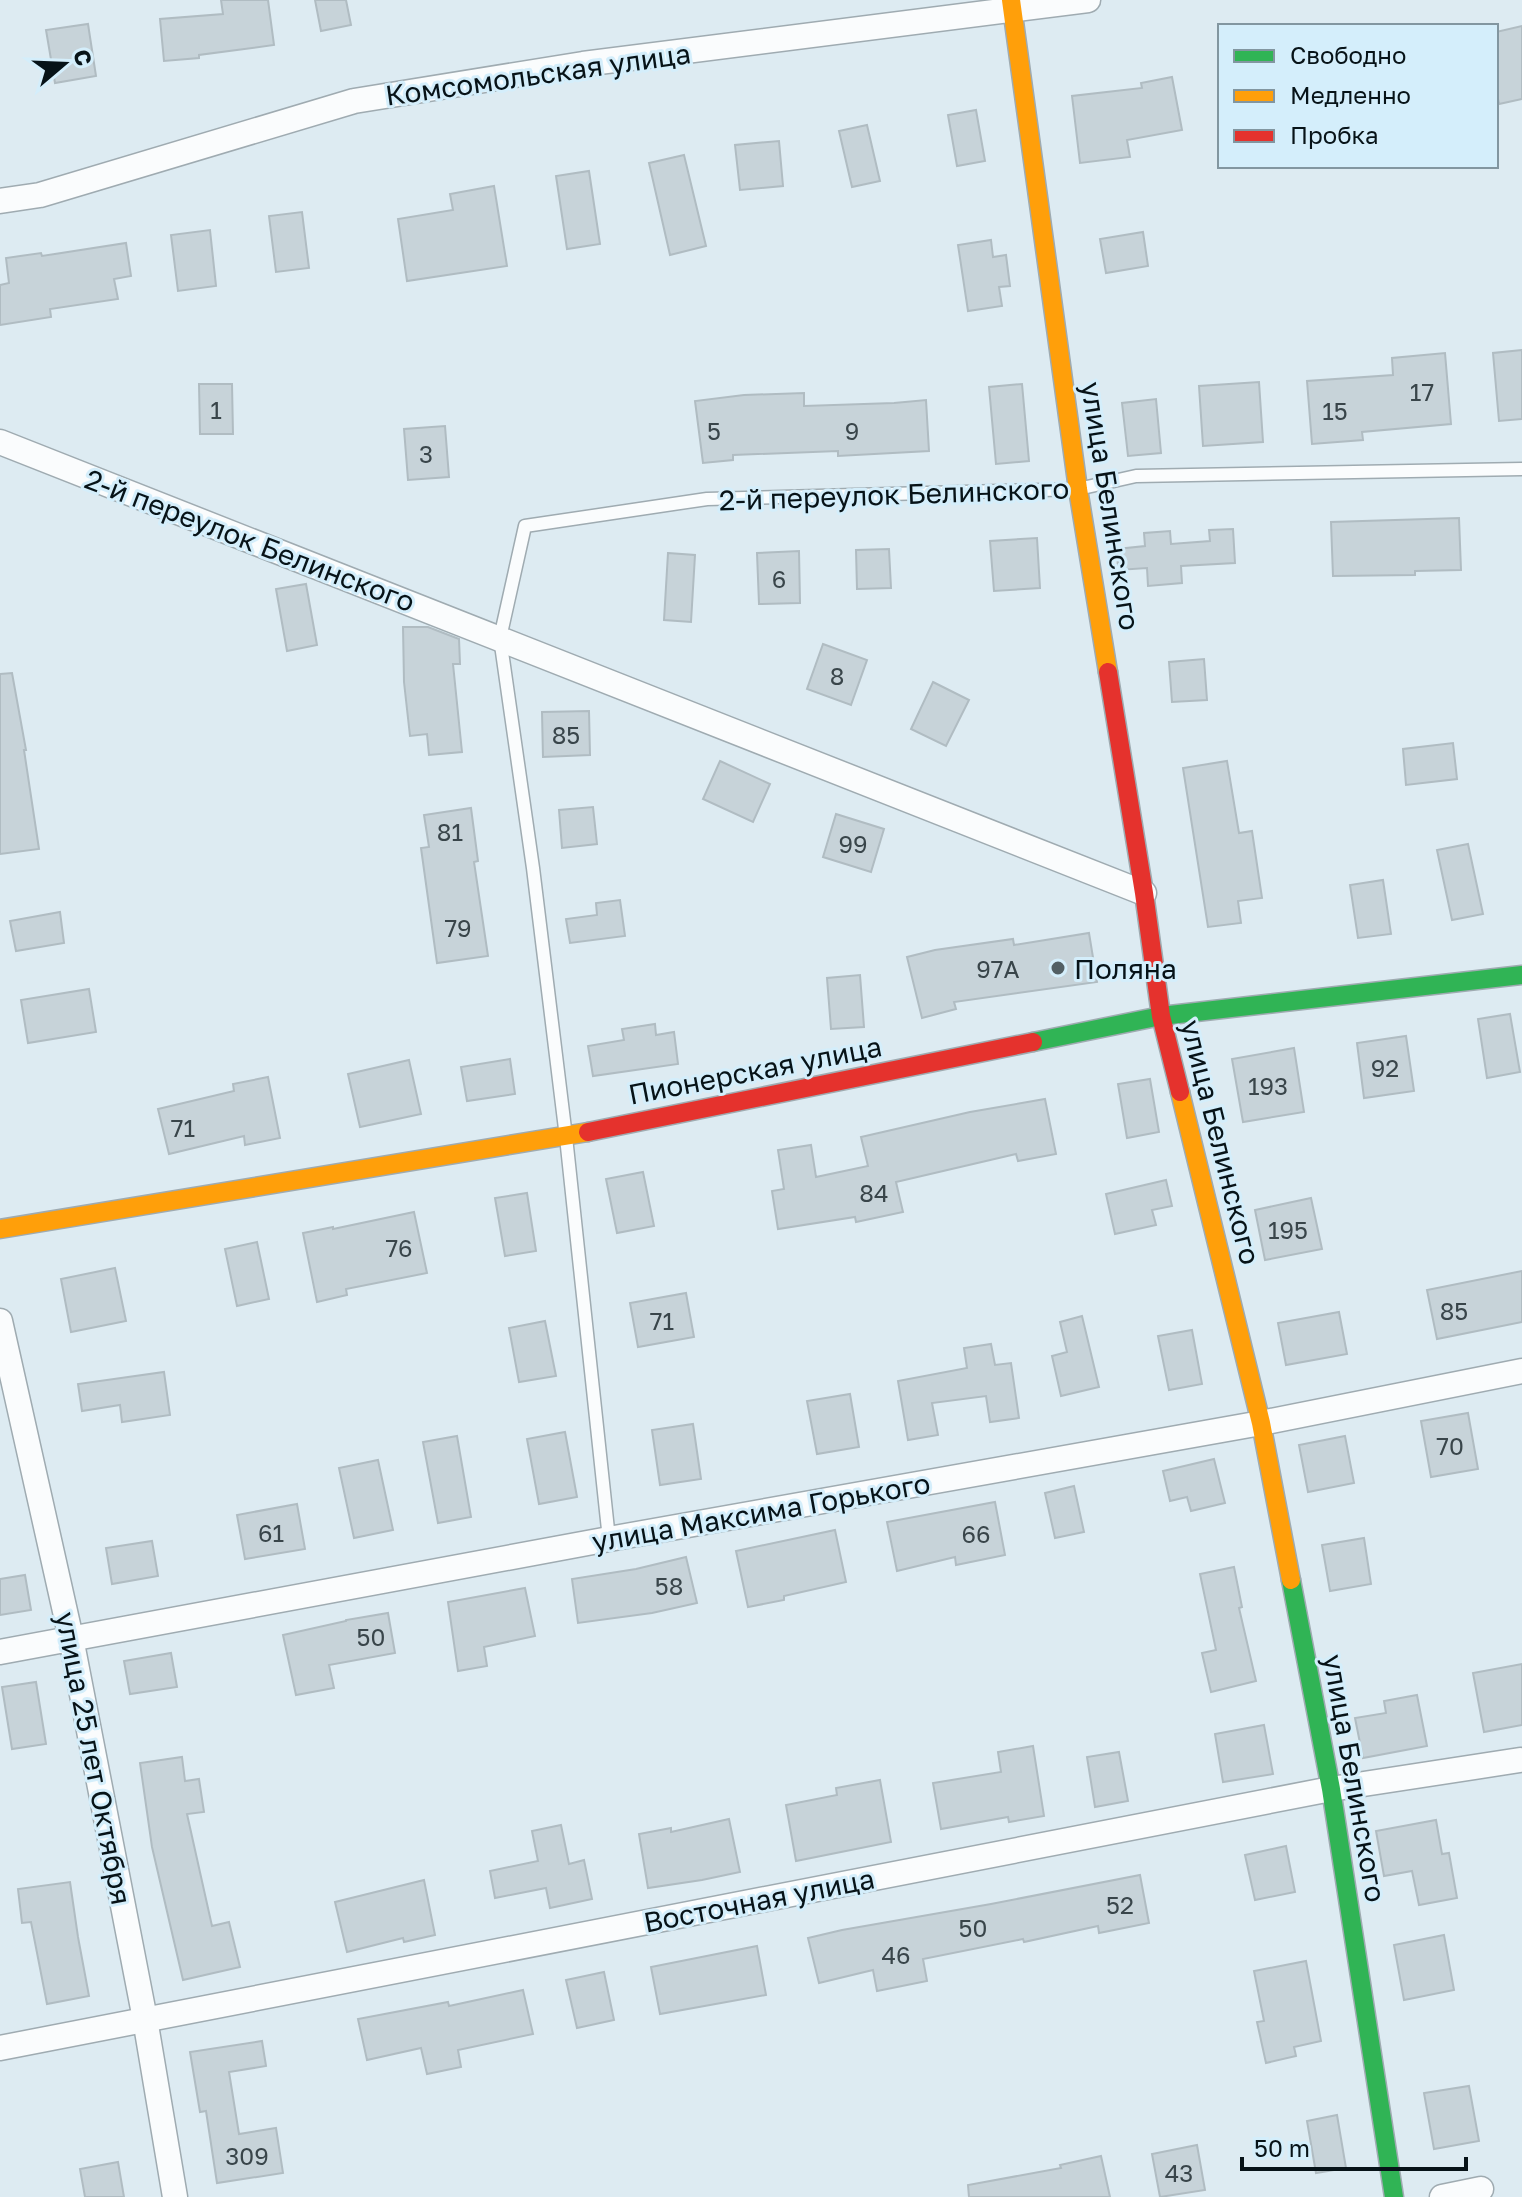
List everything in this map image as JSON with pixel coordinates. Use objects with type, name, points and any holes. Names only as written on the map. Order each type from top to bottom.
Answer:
[{"type":"street","name":"Комсомольская улица","points":[[0,201],[40,195],[354,101],[583,64],[1012,5],[1088,0]]},
{"type":"street","name":"улица Белинского","points":[[1012,5],[1078,489],[1161,1016],[1261,1423],[1331,1789],[1394,2197]]},
{"type":"street","name":"2-й переулок Белинского","points":[[0,442],[1144,893]]},
{"type":"street","name":"Пионерская улица","points":[[0,1229],[566,1137],[1161,1016],[1522,975]]},
{"type":"street","name":"улица 25 лет Октября","points":[[0,1321],[71,1638],[145,2019],[175,2197]]},
{"type":"street","name":"улица Максима Горького","points":[[0,1652],[1261,1423],[1522,1371]]},
{"type":"street","name":"Восточная улица","points":[[0,2048],[1331,1789],[1521,1760]]},
{"type":"street","points":[[1442,2197],[1481,2189]]},
{"type":"lane","name":"2-й переулок Белинского","points":[[609,1539],[566,1137],[533,868],[500,638],[525,526],[707,499],[1078,489],[1136,476],[1522,469]]},
{"type":"building","points":[[221,0],[268,0],[274,45],[164,61],[160,19],[223,14]]},
{"type":"building","points":[[315,0],[346,0],[351,25],[321,31]]},
{"type":"building","points":[[88,24],[96,76],[55,83],[46,30]]},
{"type":"building","points":[[1522,26],[1522,99],[1499,104],[1498,99],[1498,32]]},
{"type":"building","points":[[1172,77],[1182,130],[1127,140],[1130,157],[1080,163],[1072,96],[1142,88],[1141,83]]},
{"type":"building","points":[[976,110],[985,161],[957,166],[948,115]]},
{"type":"building","points":[[867,125],[880,181],[852,187],[839,131]]},
{"type":"building","points":[[779,141],[783,186],[740,190],[735,145]]},
{"type":"building","points":[[684,155],[706,246],[670,255],[649,163]]},
{"type":"building","points":[[589,171],[600,244],[567,249],[556,176]]},
{"type":"building","points":[[494,186],[507,266],[407,281],[398,219],[453,210],[450,194]]},
{"type":"building","points":[[302,212],[309,268],[276,272],[269,216]]},
{"type":"building","points":[[210,230],[216,286],[178,291],[171,235]]},
{"type":"building","points":[[1143,232],[1148,266],[1106,273],[1100,239]]},
{"type":"building","points":[[991,240],[993,257],[1006,255],[1010,286],[999,287],[1002,306],[968,311],[958,245]]},
{"type":"building","points":[[126,243],[131,276],[114,279],[118,299],[50,309],[51,317],[0,325],[0,285],[9,283],[6,258],[41,253],[42,256]]},
{"type":"building","points":[[1522,350],[1522,419],[1499,421],[1493,353]]},
{"type":"building","points":[[1445,353],[1451,424],[1362,432],[1363,440],[1312,444],[1307,381],[1393,375],[1392,358]]},
{"type":"building","points":[[1259,382],[1263,442],[1203,446],[1199,386]]},
{"type":"building","points":[[199,384],[232,384],[233,434],[200,434]]},
{"type":"building","points":[[1022,384],[1029,461],[996,464],[989,387]]},
{"type":"building","points":[[804,393],[804,406],[926,400],[929,451],[838,456],[838,451],[733,455],[733,460],[703,463],[695,401]]},
{"type":"building","points":[[1156,399],[1161,453],[1128,456],[1122,403]]},
{"type":"building","points":[[445,426],[449,477],[408,480],[404,429]]},
{"type":"building","points":[[1459,518],[1461,570],[1415,571],[1415,575],[1333,576],[1331,522]]},
{"type":"building","points":[[1233,529],[1235,563],[1181,566],[1182,583],[1148,586],[1147,568],[1118,570],[1117,549],[1145,546],[1144,533],[1170,531],[1171,544],[1210,541],[1209,530]]},
{"type":"building","points":[[1037,538],[1040,588],[994,591],[990,541]]},
{"type":"building","points":[[889,549],[891,588],[857,589],[856,550]]},
{"type":"building","points":[[799,551],[800,603],[759,604],[757,553]]},
{"type":"building","points":[[668,553],[695,555],[691,622],[664,620]]},
{"type":"building","points":[[306,584],[317,645],[287,651],[276,589]]},
{"type":"building","points":[[403,627],[428,627],[459,639],[460,664],[453,664],[462,752],[429,755],[427,734],[410,736],[404,682]]},
{"type":"building","points":[[823,644],[867,660],[851,705],[807,689]]},
{"type":"building","points":[[1204,659],[1207,700],[1172,702],[1169,662]]},
{"type":"building","points":[[12,673],[39,849],[0,854],[0,674]]},
{"type":"building","points":[[933,682],[969,700],[946,746],[911,729]]},
{"type":"building","points":[[589,711],[590,755],[543,757],[542,712]]},
{"type":"building","points":[[1453,743],[1457,779],[1406,785],[1403,749]]},
{"type":"building","points":[[720,761],[770,784],[753,822],[703,799]]},
{"type":"building","points":[[1227,761],[1239,833],[1252,831],[1262,898],[1238,901],[1241,923],[1208,927],[1183,768]]},
{"type":"building","points":[[593,807],[597,844],[562,848],[559,810]]},
{"type":"building","points":[[471,808],[478,861],[474,862],[488,956],[437,963],[421,848],[429,847],[424,815]]},
{"type":"building","points":[[836,814],[884,829],[871,872],[823,857]]},
{"type":"building","points":[[1468,844],[1483,914],[1452,920],[1437,850]]},
{"type":"building","points":[[1383,880],[1391,934],[1358,938],[1350,885]]},
{"type":"building","points":[[620,900],[625,936],[570,943],[566,919],[597,915],[596,903]]},
{"type":"building","points":[[60,912],[64,943],[16,951],[10,921]]},
{"type":"building","points":[[1089,933],[1097,982],[954,1002],[956,1009],[922,1018],[907,957],[1013,939],[1014,945]]},
{"type":"building","points":[[860,975],[864,1027],[831,1029],[827,978]]},
{"type":"building","points":[[89,989],[96,1032],[28,1043],[21,1000]]},
{"type":"building","points":[[1510,1014],[1520,1072],[1487,1078],[1478,1019]]},
{"type":"building","points":[[655,1024],[656,1035],[674,1032],[678,1064],[593,1076],[588,1046],[624,1040],[622,1029]]},
{"type":"building","points":[[1406,1036],[1414,1091],[1364,1098],[1357,1043]]},
{"type":"building","points":[[1294,1048],[1304,1112],[1243,1122],[1232,1059]]},
{"type":"building","points":[[510,1059],[515,1094],[467,1101],[461,1067]]},
{"type":"building","points":[[409,1060],[421,1114],[360,1127],[348,1074]]},
{"type":"building","points":[[268,1077],[280,1138],[245,1145],[244,1136],[169,1154],[158,1109],[234,1091],[233,1084]]},
{"type":"building","points":[[1150,1079],[1159,1132],[1127,1138],[1118,1084]]},
{"type":"building","points":[[1045,1099],[1056,1154],[1018,1161],[1016,1154],[896,1182],[903,1212],[856,1222],[855,1217],[778,1229],[772,1191],[784,1189],[778,1150],[811,1145],[816,1177],[868,1166],[861,1137],[970,1112]]},
{"type":"building","points":[[643,1172],[654,1226],[617,1233],[606,1179]]},
{"type":"building","points":[[1166,1180],[1172,1206],[1152,1210],[1156,1225],[1115,1234],[1106,1194]]},
{"type":"building","points":[[527,1193],[536,1251],[505,1256],[495,1198]]},
{"type":"building","points":[[1311,1198],[1322,1249],[1265,1260],[1255,1210]]},
{"type":"building","points":[[414,1212],[427,1273],[346,1289],[347,1295],[317,1302],[303,1233]]},
{"type":"building","points":[[257,1242],[269,1299],[237,1306],[225,1249]]},
{"type":"building","points":[[115,1268],[126,1321],[71,1332],[61,1279]]},
{"type":"building","points":[[1522,1271],[1522,1322],[1437,1339],[1427,1290]]},
{"type":"building","points":[[686,1293],[694,1337],[638,1347],[630,1303]]},
{"type":"building","points":[[1339,1312],[1347,1354],[1286,1365],[1278,1323]]},
{"type":"building","points":[[1082,1316],[1099,1387],[1061,1396],[1052,1356],[1067,1352],[1060,1322]]},
{"type":"building","points":[[545,1321],[556,1376],[519,1382],[509,1328]]},
{"type":"building","points":[[1192,1330],[1202,1384],[1169,1390],[1158,1336]]},
{"type":"building","points":[[991,1344],[995,1365],[1011,1363],[1019,1418],[990,1422],[986,1396],[932,1403],[938,1435],[908,1440],[898,1381],[967,1368],[964,1348]]},
{"type":"building","points":[[164,1372],[170,1415],[122,1422],[120,1405],[82,1411],[78,1384]]},
{"type":"building","points":[[850,1394],[859,1447],[817,1454],[807,1401]]},
{"type":"building","points":[[1468,1413],[1478,1469],[1431,1477],[1421,1421]]},
{"type":"building","points":[[693,1424],[701,1479],[660,1485],[652,1430]]},
{"type":"building","points":[[565,1432],[577,1497],[539,1504],[527,1439]]},
{"type":"building","points":[[457,1436],[471,1517],[438,1523],[423,1442]]},
{"type":"building","points":[[1345,1436],[1354,1483],[1308,1492],[1299,1445]]},
{"type":"building","points":[[1214,1459],[1225,1503],[1191,1511],[1187,1497],[1170,1501],[1163,1471]]},
{"type":"building","points":[[378,1460],[393,1530],[354,1538],[339,1468]]},
{"type":"building","points":[[1074,1486],[1084,1532],[1055,1538],[1045,1493]]},
{"type":"building","points":[[995,1502],[1005,1555],[956,1565],[955,1557],[897,1571],[887,1522]]},
{"type":"building","points":[[297,1504],[305,1549],[245,1559],[237,1515]]},
{"type":"building","points":[[835,1530],[846,1582],[748,1607],[736,1551]]},
{"type":"building","points":[[1364,1538],[1371,1584],[1330,1591],[1322,1545]]},
{"type":"building","points":[[152,1541],[158,1576],[112,1584],[106,1548]]},
{"type":"building","points":[[686,1557],[697,1603],[652,1613],[578,1623],[572,1579]]},
{"type":"building","points":[[1234,1567],[1242,1607],[1239,1608],[1256,1681],[1211,1692],[1202,1653],[1216,1650],[1200,1574]]},
{"type":"building","points":[[25,1575],[31,1610],[0,1615],[0,1579]]},
{"type":"building","points":[[525,1588],[535,1636],[484,1647],[487,1666],[458,1671],[448,1602]]},
{"type":"building","points":[[388,1613],[395,1653],[329,1665],[334,1688],[296,1695],[283,1635]]},
{"type":"building","points":[[171,1653],[177,1687],[130,1694],[124,1661]]},
{"type":"building","points":[[1522,1664],[1522,1725],[1484,1732],[1473,1673]]},
{"type":"building","points":[[36,1682],[46,1744],[12,1749],[2,1687]]},
{"type":"building","points":[[1417,1695],[1427,1746],[1363,1758],[1355,1718],[1386,1713],[1384,1701]]},
{"type":"building","points":[[1264,1725],[1273,1774],[1223,1782],[1215,1734]]},
{"type":"building","points":[[1033,1746],[1044,1816],[1009,1822],[1008,1817],[941,1829],[933,1783],[1001,1772],[998,1752]]},
{"type":"building","points":[[1119,1752],[1128,1801],[1095,1807],[1087,1757]]},
{"type":"building","points":[[182,1757],[185,1781],[199,1779],[204,1812],[187,1814],[212,1926],[229,1922],[240,1967],[183,1980],[152,1847],[140,1763]]},
{"type":"building","points":[[880,1780],[891,1842],[796,1861],[786,1805],[837,1795],[836,1788]]},
{"type":"building","points":[[729,1819],[740,1872],[648,1888],[639,1834],[671,1828],[671,1832]]},
{"type":"building","points":[[1436,1820],[1442,1854],[1449,1853],[1457,1898],[1419,1905],[1412,1871],[1384,1876],[1376,1831]]},
{"type":"building","points":[[561,1825],[569,1864],[584,1860],[592,1899],[550,1908],[546,1888],[495,1898],[490,1871],[538,1861],[532,1831]]},
{"type":"building","points":[[1286,1846],[1295,1892],[1255,1900],[1245,1855]]},
{"type":"building","points":[[1140,1875],[1149,1923],[1099,1933],[1098,1926],[923,1959],[927,1981],[877,1991],[873,1970],[819,1983],[808,1938]]},
{"type":"building","points":[[424,1880],[435,1935],[404,1942],[403,1938],[347,1952],[335,1902]]},
{"type":"building","points":[[70,1882],[89,1996],[47,2004],[31,1922],[22,1923],[18,1889]]},
{"type":"building","points":[[1444,1935],[1454,1990],[1404,2000],[1394,1945]]},
{"type":"building","points":[[757,1946],[766,1995],[660,2014],[651,1967]]},
{"type":"building","points":[[1306,1961],[1321,2041],[1294,2047],[1296,2056],[1266,2063],[1257,2022],[1264,2021],[1254,1971]]},
{"type":"building","points":[[604,1972],[614,2020],[577,2028],[566,1980]]},
{"type":"building","points":[[523,1990],[533,2034],[458,2050],[461,2067],[427,2074],[421,2048],[367,2060],[358,2019],[448,2002],[449,2006]]},
{"type":"building","points":[[262,2041],[266,2066],[229,2072],[239,2134],[276,2128],[283,2173],[217,2183],[206,2111],[200,2112],[190,2052]]},
{"type":"building","points":[[1469,2086],[1479,2141],[1434,2149],[1424,2093]]},
{"type":"building","points":[[1337,2115],[1346,2168],[1316,2173],[1307,2121]]},
{"type":"building","points":[[1197,2145],[1205,2190],[1160,2197],[1152,2154]]},
{"type":"building","points":[[1101,2156],[1110,2197],[969,2197],[968,2185],[1061,2168],[1060,2165]]},
{"type":"building","points":[[118,2162],[124,2197],[85,2197],[80,2169]]},
{"type":"traffic: fast","points":[[1033,1042],[1161,1016],[1522,975]]},
{"type":"traffic: fast","points":[[1291,1580],[1331,1789],[1394,2197]]},
{"type":"traffic: slow","points":[[1011,0],[1078,489],[1108,672]]},
{"type":"traffic: slow","points":[[1180,1092],[1261,1423],[1291,1580]]},
{"type":"traffic: slow","points":[[0,1229],[588,1132]]},
{"type":"traffic: jam","points":[[1108,672],[1161,1016],[1180,1092]]},
{"type":"traffic: jam","points":[[588,1132],[1033,1042]]},
{"type":"place","name":"Поляна","points":[[1058,968]]}]
